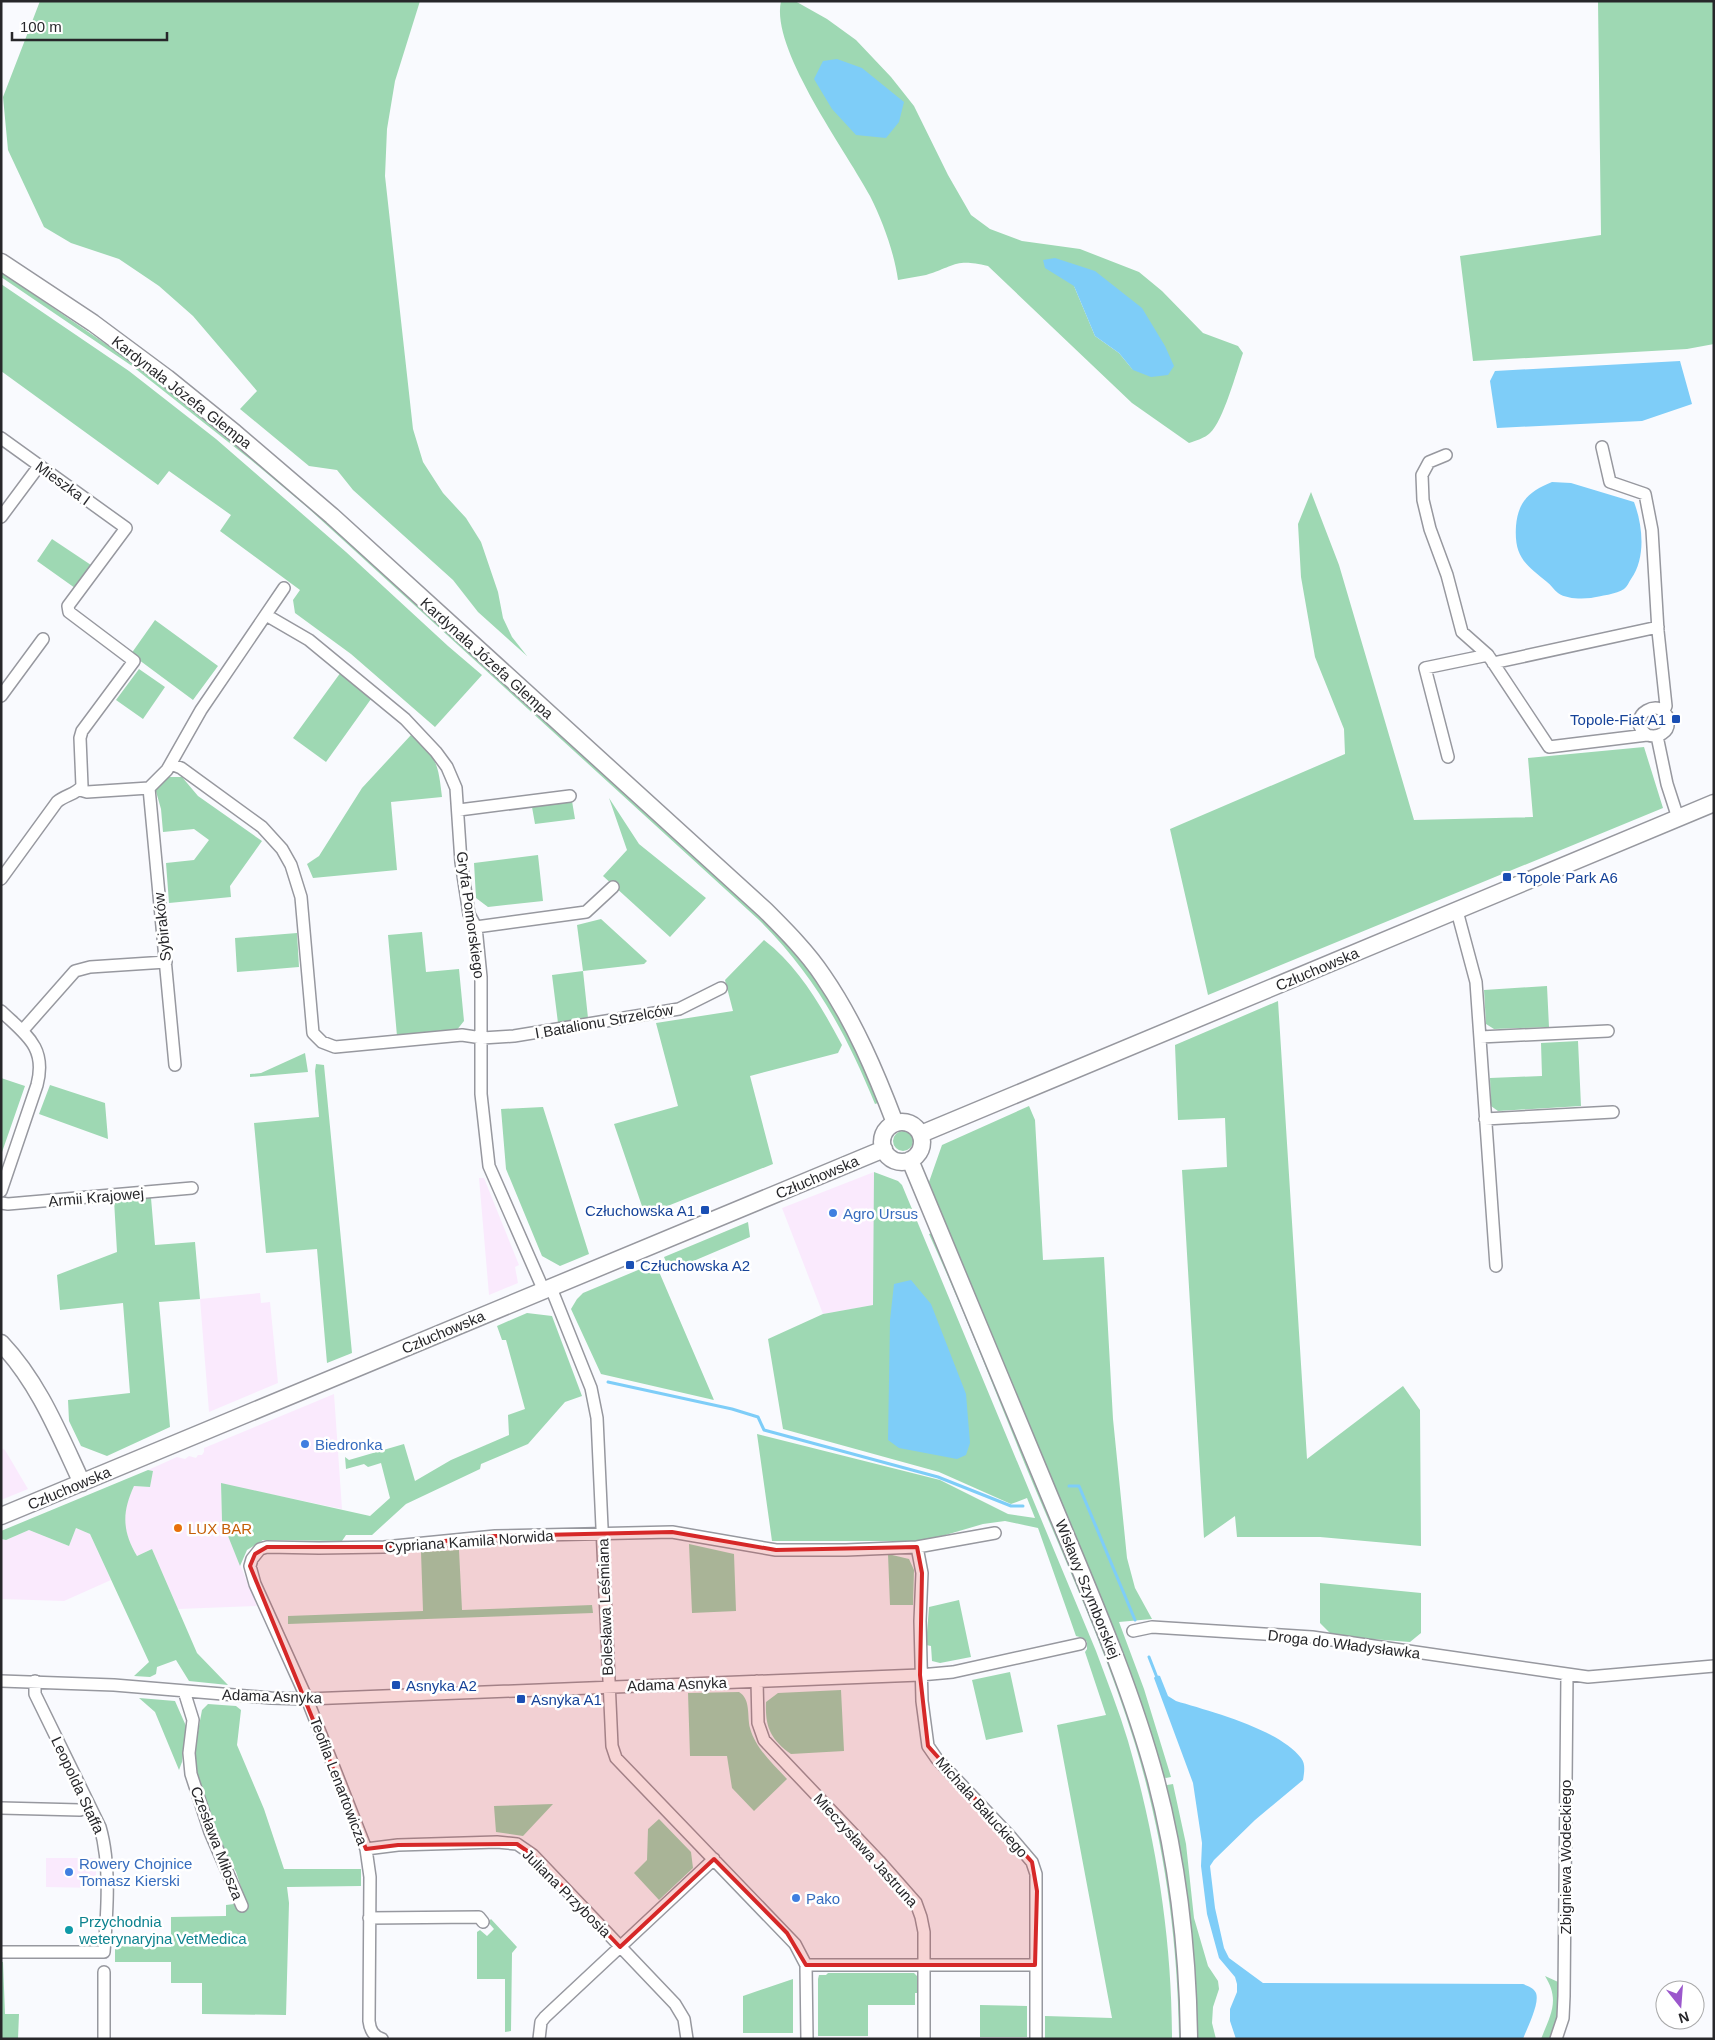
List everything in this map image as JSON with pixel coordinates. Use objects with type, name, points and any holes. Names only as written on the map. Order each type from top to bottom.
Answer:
[{"type":"main road","name":"Kardynała Józefa Glempa","points":[[1,262],[93,323],[167,378],[235,433],[332,516],[765,910],[794,940],[823,976],[838,1000],[862,1046],[894,1123]]},
{"type":"main road","name":"Człuchowska","points":[[921,1134],[1714,803]]},
{"type":"main road","points":[[903,1122],[911,1124],[921,1134],[920,1151],[910,1160],[891,1158],[884,1149],[884,1133],[894,1123],[903,1122]]},
{"type":"main road","name":"Człuchowska","points":[[1,1516],[884,1149]]},
{"type":"main road","name":"Wisławy Szymborskiej","points":[[910,1160],[1082,1572],[1133,1704],[1156,1782],[1175,1876],[1182,1920],[1189,2005],[1189,2039]]},
{"type":"main road","points":[[1,1343],[23,1368],[42,1400],[82,1482]]},
{"type":"street","name":"Mieszka I","points":[[1,438],[126,528],[68,606],[70,615],[134,661],[82,731],[80,738],[83,782],[80,790]]},
{"type":"street","points":[[1446,455],[1429,462],[1422,475],[1423,500],[1430,529],[1447,575],[1462,632],[1491,659],[1549,747],[1652,736],[1667,728],[1668,719],[1664,711],[1666,706],[1658,627],[1652,530],[1645,494],[1610,482],[1602,447]]},
{"type":"street","points":[[1,517],[39,466]]},
{"type":"street","points":[[1,879],[57,802],[66,796],[80,790],[86,792],[149,788],[167,770],[201,710],[284,588]]},
{"type":"street","name":"Gryfa Pomorskiego","points":[[266,615],[310,640],[405,719],[436,752],[447,767],[456,788],[459,810],[461,862],[470,914],[476,927],[481,977],[481,1094],[490,1166],[512,1220],[548,1289]]},
{"type":"street","points":[[1448,757],[1425,668],[1491,659],[1658,627]]},
{"type":"street","points":[[1,696],[43,640]]},
{"type":"street","points":[[1664,711],[1650,708],[1642,714],[1640,719],[1641,728],[1652,736],[1678,818]]},
{"type":"street","name":"I Batalionu Strzelców","points":[[171,764],[181,768],[262,827],[282,849],[291,865],[301,897],[313,1032],[322,1042],[336,1047],[462,1035],[482,1038],[586,1025],[679,1009],[721,988]]},
{"type":"street","name":"Sybiraków","points":[[149,788],[176,1065]]},
{"type":"street","points":[[459,810],[570,796]]},
{"type":"street","points":[[476,927],[586,912],[612,887]]},
{"type":"street","points":[[1457,911],[1476,982],[1496,1266]]},
{"type":"street","points":[[22,1031],[75,971],[90,967],[166,962]]},
{"type":"street","points":[[1,1011],[33,1042],[40,1059],[39,1077],[1,1191]]},
{"type":"street","points":[[1480,1037],[1608,1031]]},
{"type":"street","points":[[1485,1120],[1613,1112]]},
{"type":"street","name":"Armii Krajowej","points":[[1,1203],[8,1204],[192,1188]]},
{"type":"street","name":"Bolesława Leśmiana","points":[[548,1289],[590,1388],[595,1410],[599,1450],[610,1733],[616,1758],[787,1933],[802,1954],[806,1965],[807,2039]]},
{"type":"street","name":"Cypriana Kamila Norwida","points":[[250,1566],[255,1554],[260,1549],[267,1547],[384,1547],[495,1536],[672,1532],[776,1550],[917,1547],[995,1533]]},
{"type":"street","name":"Michała Bałuckiego","points":[[917,1547],[922,1573],[920,1675],[928,1746],[937,1759],[1032,1862],[1036,1874],[1036,2039]]},
{"type":"street","name":"Teofila Lenartowicza","points":[[250,1566],[255,1584],[307,1699],[366,1849],[370,1877],[369,2021],[371,2029],[379,2038]]},
{"type":"street","name":"Droga do Władysławka","points":[[1133,1631],[1152,1627],[1312,1637],[1374,1644],[1425,1654],[1588,1677],[1714,1666]]},
{"type":"street","name":"Adama Asnyka","points":[[1,1681],[114,1685],[271,1698],[307,1699],[920,1675],[953,1672],[1080,1644]]},
{"type":"street","name":"Zbigniewa Wodeckiego","points":[[1556,2039],[1564,2018],[1567,1674]]},
{"type":"street","name":"Leopolda Staffa","points":[[1,1952],[104,1952],[106,1928],[105,1855],[100,1827],[35,1694],[35,1681]]},
{"type":"street","name":"Mieczysława Jastruna","points":[[757,1681],[758,1723],[764,1740],[873,1854],[916,1903],[922,1916],[924,1932],[924,2039]]},
{"type":"street","name":"Czesława Miłosza","points":[[184,1691],[193,1720],[189,1753],[191,1774],[210,1832],[242,1906]]},
{"type":"street","points":[[1,1808],[80,1810],[89,1806]]},
{"type":"street","name":"Juliana Przybosia","points":[[366,1849],[398,1845],[497,1842],[516,1844],[533,1855],[675,2004],[684,2019],[687,2039]]},
{"type":"street","points":[[539,2039],[541,2022],[545,2017],[714,1859]]},
{"type":"street","points":[[369,1918],[479,1917],[483,1922]]},
{"type":"street","points":[[806,1965],[1035,1965]]},
{"type":"street","points":[[104,1972],[104,2039]]},
{"type":"highlighted area","points":[[672,1532],[776,1550],[917,1547],[922,1573],[920,1675],[928,1746],[1032,1862],[1037,1891],[1035,1965],[806,1965],[787,1933],[714,1859],[620,1947],[533,1855],[517,1844],[398,1845],[366,1849],[250,1566],[255,1554],[267,1547],[384,1547],[495,1536]]},
{"type":"shaded area","points":[[874,1172],[874,1305],[823,1314],[782,1208]]},
{"type":"shaded area","points":[[479,1178],[484,1178],[519,1265],[515,1267],[518,1283],[489,1295]]},
{"type":"shaded area","points":[[260,1293],[261,1303],[270,1302],[278,1383],[209,1412],[200,1299]]},
{"type":"shaded area","points":[[334,1394],[342,1509],[221,1484],[222,1521],[257,1606],[178,1609],[152,1549],[137,1556],[130,1543],[125,1527],[126,1504],[134,1486],[150,1487],[153,1471],[148,1470],[177,1457],[185,1459],[189,1456],[196,1458],[198,1455],[202,1455],[204,1448]]},
{"type":"shaded area","points":[[1,1448],[5,1450],[28,1489],[1,1500]]},
{"type":"shaded area","points":[[76,1528],[90,1534],[111,1580],[64,1601],[1,1599],[1,1539],[6,1540],[29,1530],[69,1546]]},
{"type":"shaded area","points":[[46,1858],[96,1858],[96,1888],[46,1887]]},
{"type":"green space","points":[[40,1],[420,1],[395,81],[387,129],[385,176],[413,429],[423,462],[443,493],[466,518],[481,542],[498,592],[503,618],[512,637],[527,656],[478,612],[453,580],[353,490],[337,470],[309,466],[240,409],[257,391],[193,316],[159,286],[119,259],[71,243],[44,227],[8,150],[3,97]]},
{"type":"green space","points":[[781,1],[795,1],[827,19],[856,40],[891,77],[914,106],[948,175],[971,215],[990,229],[1022,241],[1080,249],[1139,272],[1162,291],[1203,333],[1238,346],[1243,353],[1225,407],[1210,433],[1203,438],[1189,443],[1132,403],[988,266],[962,263],[926,275],[898,280],[891,248],[875,206],[798,72],[787,46],[781,21]],"holes":[[[1074,286],[1133,370],[1119,353],[1095,336]]]},
{"type":"green space","points":[[1598,1],[1714,1],[1714,344],[1687,349],[1473,361],[1460,256],[1601,235]]},
{"type":"green space","points":[[1,272],[151,375],[267,468],[763,918],[803,960],[827,993],[856,1047],[878,1103],[875,1104],[852,1052],[827,1006],[797,962],[759,920],[308,508],[251,460],[132,366],[1,277]]},
{"type":"green space","points":[[1,284],[129,371],[216,439],[346,552],[482,675],[435,727],[351,654],[295,613],[293,600],[300,590],[220,531],[231,515],[169,471],[158,485],[1,371]]},
{"type":"green space","points":[[1311,492],[1339,565],[1414,820],[1533,817],[1528,758],[1644,747],[1663,808],[1208,995],[1170,829],[1345,754],[1344,729],[1315,657],[1301,577],[1298,524]]},
{"type":"green space","points":[[52,539],[91,565],[75,588],[37,561]]},
{"type":"green space","points":[[155,620],[218,666],[193,700],[131,654]]},
{"type":"green space","points":[[139,669],[165,687],[143,719],[116,700]]},
{"type":"green space","points":[[341,672],[371,699],[326,762],[293,738]]},
{"type":"green space","points":[[411,735],[426,749],[435,762],[442,797],[391,802],[397,870],[313,878],[307,864],[319,856],[362,788]]},
{"type":"green space","points":[[168,777],[182,777],[198,796],[262,841],[230,886],[231,897],[169,903],[166,863],[194,860],[209,840],[194,829],[163,832],[161,809],[155,788]]},
{"type":"green space","points":[[609,798],[639,844],[706,898],[670,937],[603,876],[627,850]]},
{"type":"green space","points":[[572,801],[575,819],[535,824],[532,807]]},
{"type":"green space","points":[[538,855],[543,901],[488,907],[476,898],[474,863]]},
{"type":"green space","points":[[601,919],[647,961],[644,964],[583,971],[577,925]]},
{"type":"green space","points":[[422,932],[426,972],[459,969],[464,1021],[456,1031],[397,1036],[388,935]]},
{"type":"green space","points":[[297,933],[299,967],[237,972],[235,938]]},
{"type":"green space","points":[[764,940],[799,975],[826,1016],[842,1045],[838,1053],[750,1076],[773,1164],[645,1215],[614,1124],[678,1106],[656,1023],[733,1011],[725,980]]},
{"type":"green space","points":[[583,971],[588,1018],[558,1023],[552,975]]},
{"type":"green space","points":[[1547,986],[1549,1027],[1494,1029],[1486,1024],[1484,990]]},
{"type":"green space","points":[[1278,1001],[1307,1459],[1403,1386],[1420,1410],[1421,1546],[1320,1537],[1237,1537],[1235,1516],[1204,1538],[1182,1170],[1227,1167],[1225,1118],[1178,1120],[1175,1045]]},
{"type":"green space","points":[[1578,1041],[1581,1106],[1498,1111],[1491,1106],[1490,1078],[1542,1076],[1541,1043]]},
{"type":"green space","points":[[305,1053],[308,1072],[250,1077],[250,1074],[261,1073]]},
{"type":"green space","points":[[316,1064],[324,1065],[352,1353],[327,1363],[317,1249],[266,1253],[254,1123],[319,1117]]},
{"type":"green space","points":[[1,1078],[25,1086],[1,1155]]},
{"type":"green space","points":[[50,1085],[105,1103],[108,1139],[39,1114]]},
{"type":"green space","points":[[1029,1106],[1035,1120],[1043,1260],[1104,1257],[1113,1419],[1127,1558],[1135,1588],[1152,1619],[1119,1622],[1144,1689],[1171,1777],[1161,1776],[929,1182],[942,1145]]},
{"type":"green space","points":[[543,1107],[589,1254],[560,1266],[542,1256],[506,1169],[501,1109]]},
{"type":"green space","points":[[903,1131],[910,1134],[913,1141],[910,1148],[903,1151],[896,1148],[893,1141],[896,1134]]},
{"type":"green space","points":[[874,1172],[898,1181],[902,1185],[1096,1651],[1121,1718],[1147,1814],[1154,1851],[1169,1963],[1172,2039],[1045,2039],[1045,2016],[1112,2018],[1057,1725],[1106,1715],[1085,1652],[1087,1642],[1083,1638],[1076,1636],[1038,1528],[1005,1521],[983,1524],[925,1541],[772,1541],[757,1434],[940,1480],[1008,1514],[1035,1518],[1027,1498],[1011,1504],[939,1472],[783,1429],[768,1339],[823,1314],[873,1305]]},
{"type":"green space","points":[[151,1198],[155,1245],[195,1242],[200,1299],[159,1302],[170,1427],[107,1456],[81,1446],[69,1421],[68,1400],[130,1393],[123,1303],[60,1310],[57,1275],[117,1252],[114,1200]]},
{"type":"green space","points":[[748,1222],[750,1237],[670,1271],[664,1257]]},
{"type":"green space","points":[[933,1233],[1014,1424],[1133,1724],[1148,1777],[1169,1888],[1174,1925],[1182,2039],[1179,2039],[1176,1964],[1168,1890],[1154,1816],[1135,1744],[1088,1614],[970,1328],[929,1234]]},
{"type":"green space","points":[[650,1265],[657,1267],[714,1400],[601,1374],[571,1309],[583,1293]]},
{"type":"green space","points":[[527,1313],[552,1316],[582,1396],[565,1402],[528,1444],[481,1464],[480,1469],[406,1504],[372,1535],[346,1535],[342,1541],[263,1540],[247,1550],[240,1566],[222,1521],[221,1483],[370,1516],[390,1498],[381,1463],[368,1467],[364,1464],[346,1469],[345,1457],[349,1460],[404,1444],[415,1481],[451,1460],[509,1435],[508,1415],[525,1409],[506,1340],[502,1340],[497,1326]]},
{"type":"green space","points":[[148,1470],[153,1471],[150,1487],[134,1486],[127,1504],[126,1530],[132,1547],[137,1556],[152,1549],[197,1653],[228,1685],[189,1681],[176,1660],[157,1667],[156,1674],[150,1677],[134,1676],[149,1662],[90,1534],[76,1528],[69,1546],[29,1530],[6,1540],[1,1539],[1,1531]]},
{"type":"green space","points":[[689,1544],[734,1554],[736,1611],[692,1613]]},
{"type":"green space","points":[[459,1550],[462,1610],[592,1605],[593,1613],[288,1624],[288,1616],[423,1611],[421,1552]]},
{"type":"green space","points":[[888,1554],[909,1559],[914,1570],[913,1605],[890,1605]]},
{"type":"green space","points":[[1320,1583],[1421,1593],[1421,1633],[1410,1642],[1333,1636],[1320,1623]]},
{"type":"green space","points":[[959,1600],[971,1657],[940,1663],[932,1661],[931,1646],[926,1645],[929,1607]]},
{"type":"green space","points":[[1010,1672],[1023,1732],[986,1740],[972,1680]]},
{"type":"green space","points":[[841,1690],[844,1751],[791,1754],[778,1743],[768,1725],[766,1702],[778,1693]]},
{"type":"green space","points":[[739,1692],[747,1703],[750,1728],[756,1743],[787,1779],[754,1811],[732,1788],[727,1756],[690,1756],[688,1693]]},
{"type":"green space","points":[[139,1698],[175,1701],[186,1726],[182,1762],[179,1770],[155,1712]]},
{"type":"green space","points":[[208,1704],[236,1706],[241,1710],[237,1745],[264,1809],[284,1869],[361,1869],[361,1886],[287,1887],[289,1903],[286,2015],[202,2014],[202,1983],[171,1983],[171,1962],[115,1962],[115,1946],[171,1947],[171,1917],[226,1916],[226,1905],[234,1904],[243,1893],[236,1872],[209,1816],[197,1773],[194,1753],[202,1710]]},
{"type":"green space","points":[[1173,1784],[1186,1844],[1194,1918],[1208,1966],[1218,1981],[1219,1989],[1213,2007],[1212,2023],[1216,2039],[1196,2039],[1165,1790],[1167,1785]]},
{"type":"green space","points":[[553,1804],[523,1836],[496,1832],[494,1806]]},
{"type":"green space","points":[[659,1819],[691,1852],[693,1868],[659,1900],[634,1873],[647,1860],[648,1829]]},
{"type":"green space","points":[[491,1919],[517,1947],[512,1953],[511,2031],[505,2032],[505,1979],[477,1979],[477,1932],[480,1930],[487,1936],[494,1929],[488,1922]]},
{"type":"green space","points":[[1,1962],[3,1962],[5,2014],[19,2014],[18,2039],[1,2039]]},
{"type":"green space","points":[[828,1973],[914,1973],[917,1976],[915,2005],[868,2005],[868,2036],[818,2036],[818,1979],[819,1975],[826,1975]]},
{"type":"green space","points":[[1545,1976],[1567,1986],[1556,2039],[1541,2039],[1551,2014],[1553,2000],[1550,1985]]},
{"type":"green space","points":[[793,1979],[793,2033],[743,2033],[743,1996]]},
{"type":"green space","points":[[980,2005],[1027,2006],[1027,2037],[980,2037]]},
{"type":"water","points":[[837,59],[862,68],[904,102],[899,122],[886,138],[856,135],[832,109],[814,79],[823,61]]},
{"type":"water","points":[[1055,258],[1095,271],[1142,308],[1165,346],[1174,366],[1168,375],[1151,377],[1133,370],[1119,353],[1095,336],[1074,286],[1045,268],[1043,260]]},
{"type":"water","points":[[1680,361],[1692,404],[1642,421],[1497,428],[1490,381],[1495,371]]},
{"type":"water","points":[[1552,482],[1571,483],[1634,502],[1641,531],[1641,552],[1636,571],[1627,586],[1621,591],[1591,598],[1561,595],[1522,559],[1516,537],[1519,510],[1522,503],[1531,493]]},
{"type":"water","points":[[911,1280],[931,1304],[966,1394],[970,1443],[966,1455],[957,1459],[899,1448],[888,1440],[890,1320],[894,1284]]},
{"type":"water","points":[[1156,1675],[1160,1676],[1168,1696],[1176,1701],[1243,1722],[1277,1738],[1291,1748],[1304,1763],[1303,1780],[1255,1820],[1210,1866],[1215,1908],[1224,1948],[1229,1958],[1263,1983],[1523,1984],[1531,1987],[1537,1997],[1535,2009],[1523,2039],[1236,2039],[1230,2021],[1230,2009],[1237,1992],[1237,1984],[1235,1977],[1219,1958],[1207,1914],[1201,1866],[1202,1843],[1193,1783],[1154,1678]]},
{"type":"waterway","points":[[608,1382],[732,1409],[758,1417],[764,1430],[938,1477],[1011,1506],[1023,1506]]},
{"type":"waterway","points":[[1069,1486],[1079,1486],[1135,1620]]},
{"type":"waterway","points":[[1149,1657],[1156,1675]]},
{"type":"place","name":"Topole-Fiat A1","points":[[1676,719]]},
{"type":"place","name":"Topole Park A6","points":[[1507,877]]},
{"type":"place","name":"Człuchowska A1","points":[[705,1210]]},
{"type":"place","name":"Agro Ursus","points":[[833,1213]]},
{"type":"place","name":"Człuchowska A2","points":[[630,1265]]},
{"type":"place","name":"Biedronka","points":[[305,1444]]},
{"type":"place","name":"LUX BAR","points":[[178,1528]]},
{"type":"place","name":"Asnyka A2","points":[[396,1685]]},
{"type":"place","name":"Asnyka A1","points":[[521,1699]]},
{"type":"place","name":"Rowery Chojnice Tomasz Kierski","points":[[69,1872]]},
{"type":"place","name":"Pako","points":[[796,1898]]},
{"type":"place","name":"Przychodnia weterynaryjna VetMedica","points":[[69,1930]]}]
